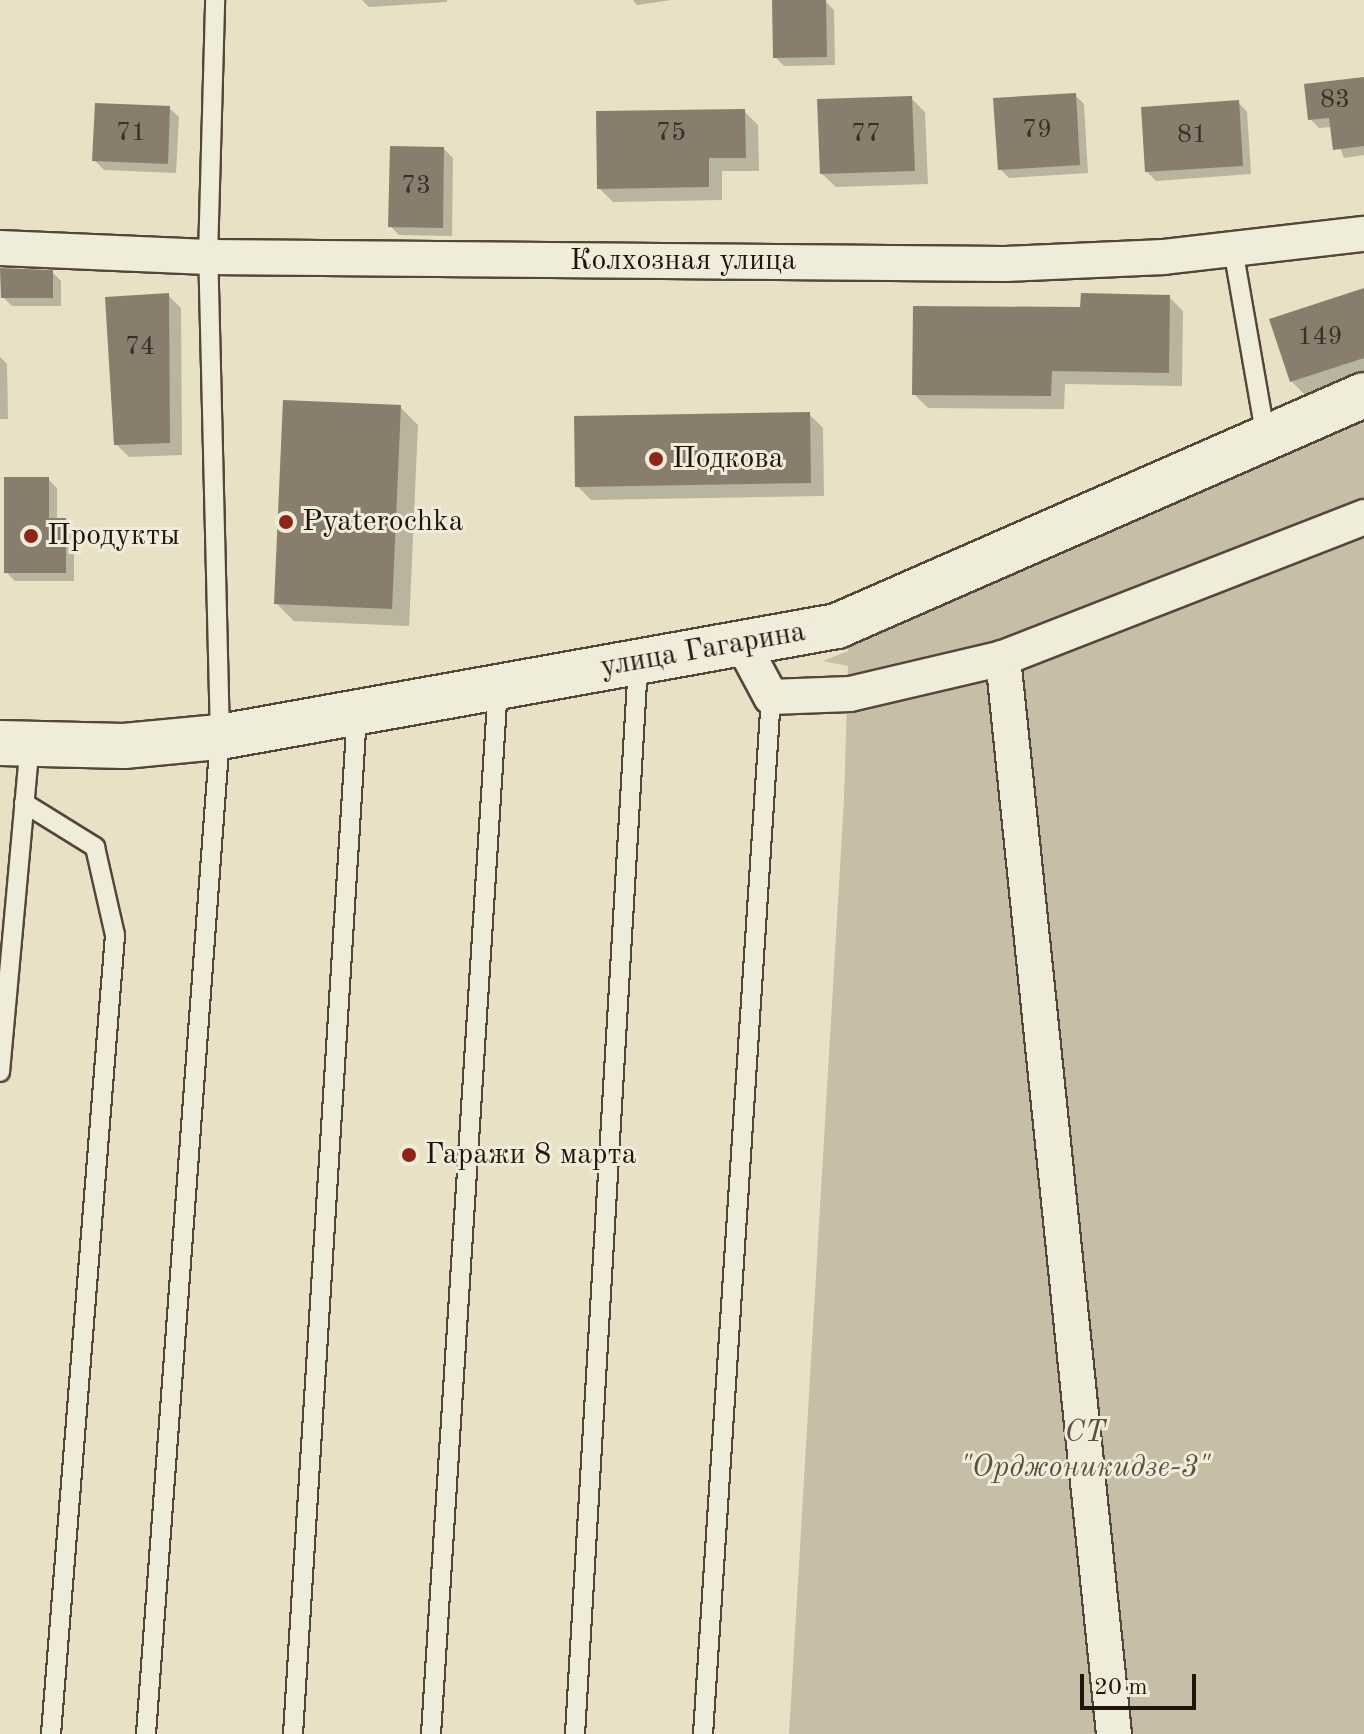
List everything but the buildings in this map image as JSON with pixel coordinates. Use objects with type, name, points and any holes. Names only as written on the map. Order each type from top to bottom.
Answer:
[{"type":"main road","name":"улица Гагарина","points":[[15,744],[220,737],[837,626],[1364,395]]},
{"type":"street","name":"Колхозная улица","points":[[0,248],[208,257],[1005,264],[1233,249],[1364,234]]},
{"type":"street","points":[[742,643],[771,697],[850,694],[1003,658],[1364,517]]},
{"type":"street","points":[[1003,658],[1114,1734]]},
{"type":"lane","points":[[146,1734],[220,737],[208,257],[215,0]]},
{"type":"lane","points":[[1233,249],[1266,438]]},
{"type":"lane","points":[[575,1734],[638,662]]},
{"type":"lane","points":[[431,1734],[498,687]]},
{"type":"lane","points":[[703,1734],[771,697]]},
{"type":"lane","points":[[293,1734],[357,713]]},
{"type":"lane","points":[[0,1072],[24,803],[15,744]]},
{"type":"lane","points":[[24,803],[95,847],[115,935],[51,1734]]},
{"type":"green space","name":"СТ \"Орджоникидзе-3\"","points":[[1364,408],[1364,1734],[789,1734],[844,799],[848,666],[823,661],[848,651],[849,634]]},
{"type":"place","name":"Подкова","points":[[656,459]]},
{"type":"place","name":"Pyaterochka","points":[[286,522]]},
{"type":"place","name":"Продукты","points":[[31,536]]},
{"type":"place","name":"Гаражи 8 марта","points":[[409,1155]]}]
